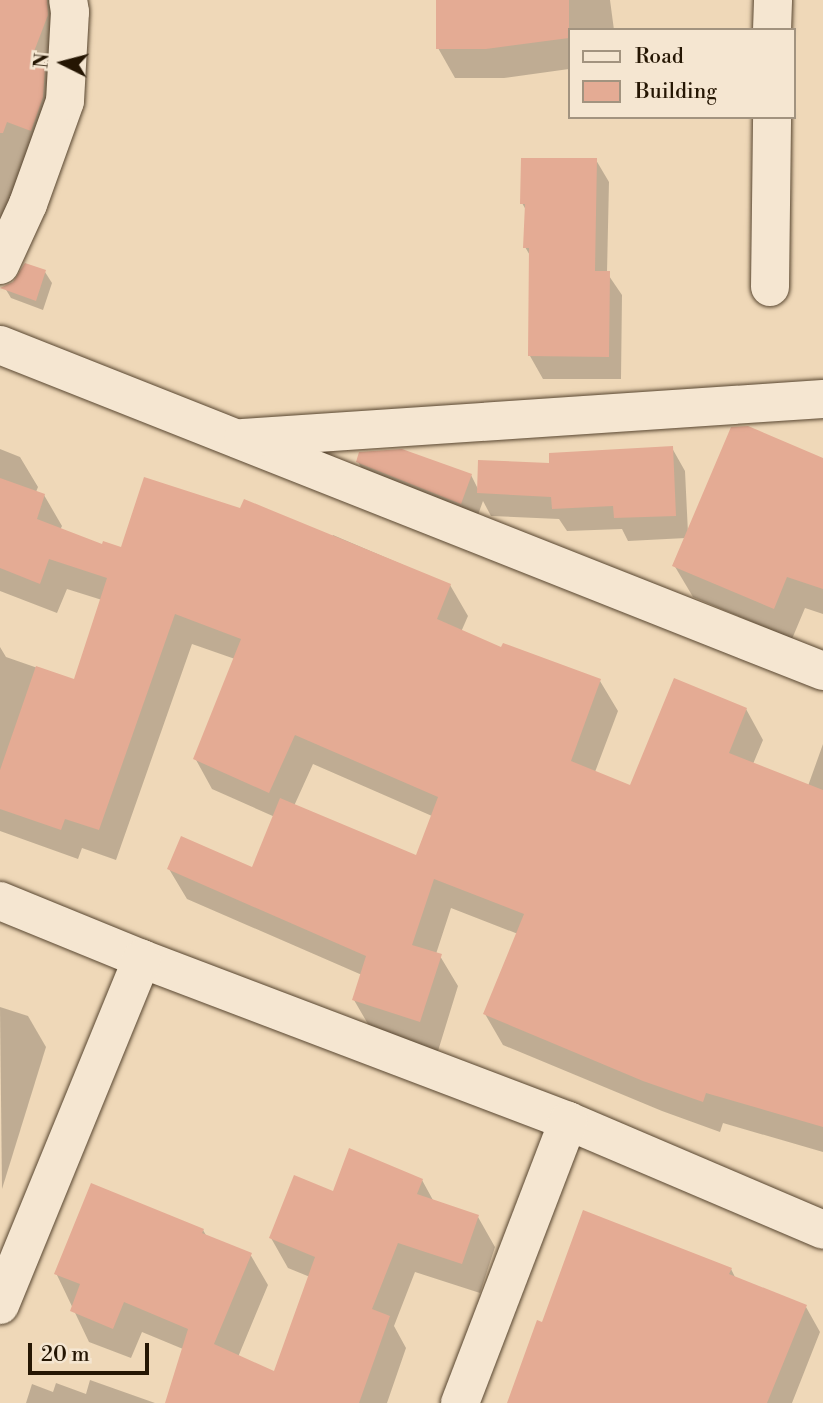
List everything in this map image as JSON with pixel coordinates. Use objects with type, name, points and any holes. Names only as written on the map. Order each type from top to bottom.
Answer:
[{"type":"street","points":[[0,265],[28,204],[65,101],[70,12],[68,0]]},
{"type":"street","points":[[772,28],[773,0]]},
{"type":"street","points":[[770,287],[772,119]]},
{"type":"street","points":[[0,345],[823,671]]},
{"type":"street","points":[[234,438],[823,399]]},
{"type":"street","points":[[0,901],[142,959],[568,1121],[823,1230]]},
{"type":"street","points":[[0,1305],[142,959]]},
{"type":"street","points":[[460,1403],[568,1121]]},
{"type":"building","points":[[0,0],[47,0],[48,15],[30,62],[45,68],[43,97],[31,131],[7,122],[3,133],[0,133]]},
{"type":"building","points":[[436,0],[569,0],[568,38],[486,49],[436,49]]},
{"type":"building","points":[[521,158],[597,158],[595,271],[610,271],[609,357],[528,356],[529,248],[523,248],[525,204],[520,204]]},
{"type":"building","points":[[25,263],[46,270],[36,301],[0,288],[13,282]]},
{"type":"building","points":[[748,426],[823,458],[823,589],[787,577],[774,609],[672,566],[731,427]]},
{"type":"building","points":[[673,446],[676,516],[614,518],[613,506],[552,509],[551,497],[477,493],[478,460],[549,463],[549,453]]},
{"type":"building","points":[[402,449],[472,474],[461,504],[356,462],[359,452]]},
{"type":"building","points":[[144,477],[240,508],[244,499],[451,584],[437,619],[501,647],[503,643],[601,679],[571,761],[630,785],[674,678],[747,708],[729,753],[823,790],[823,1127],[706,1093],[703,1102],[643,1081],[483,1014],[524,914],[434,879],[412,945],[442,954],[420,1022],[352,1000],[366,956],[167,869],[181,836],[252,867],[280,798],[416,855],[438,797],[295,735],[269,793],[193,759],[241,639],[175,614],[99,830],[65,819],[61,830],[0,809],[0,770],[36,666],[74,679],[107,578],[49,559],[40,584],[0,568],[0,478],[45,494],[37,519],[102,544],[103,541],[121,547]]},
{"type":"building","points":[[349,1148],[423,1179],[417,1194],[479,1215],[462,1264],[398,1243],[372,1309],[390,1316],[359,1403],[165,1403],[188,1329],[124,1302],[113,1329],[70,1311],[80,1284],[54,1274],[91,1183],[204,1229],[202,1233],[252,1253],[214,1344],[274,1371],[315,1257],[269,1238],[294,1175],[333,1191]]},
{"type":"building","points":[[583,1210],[732,1268],[729,1274],[807,1305],[767,1403],[507,1403],[537,1320],[542,1322]]}]
